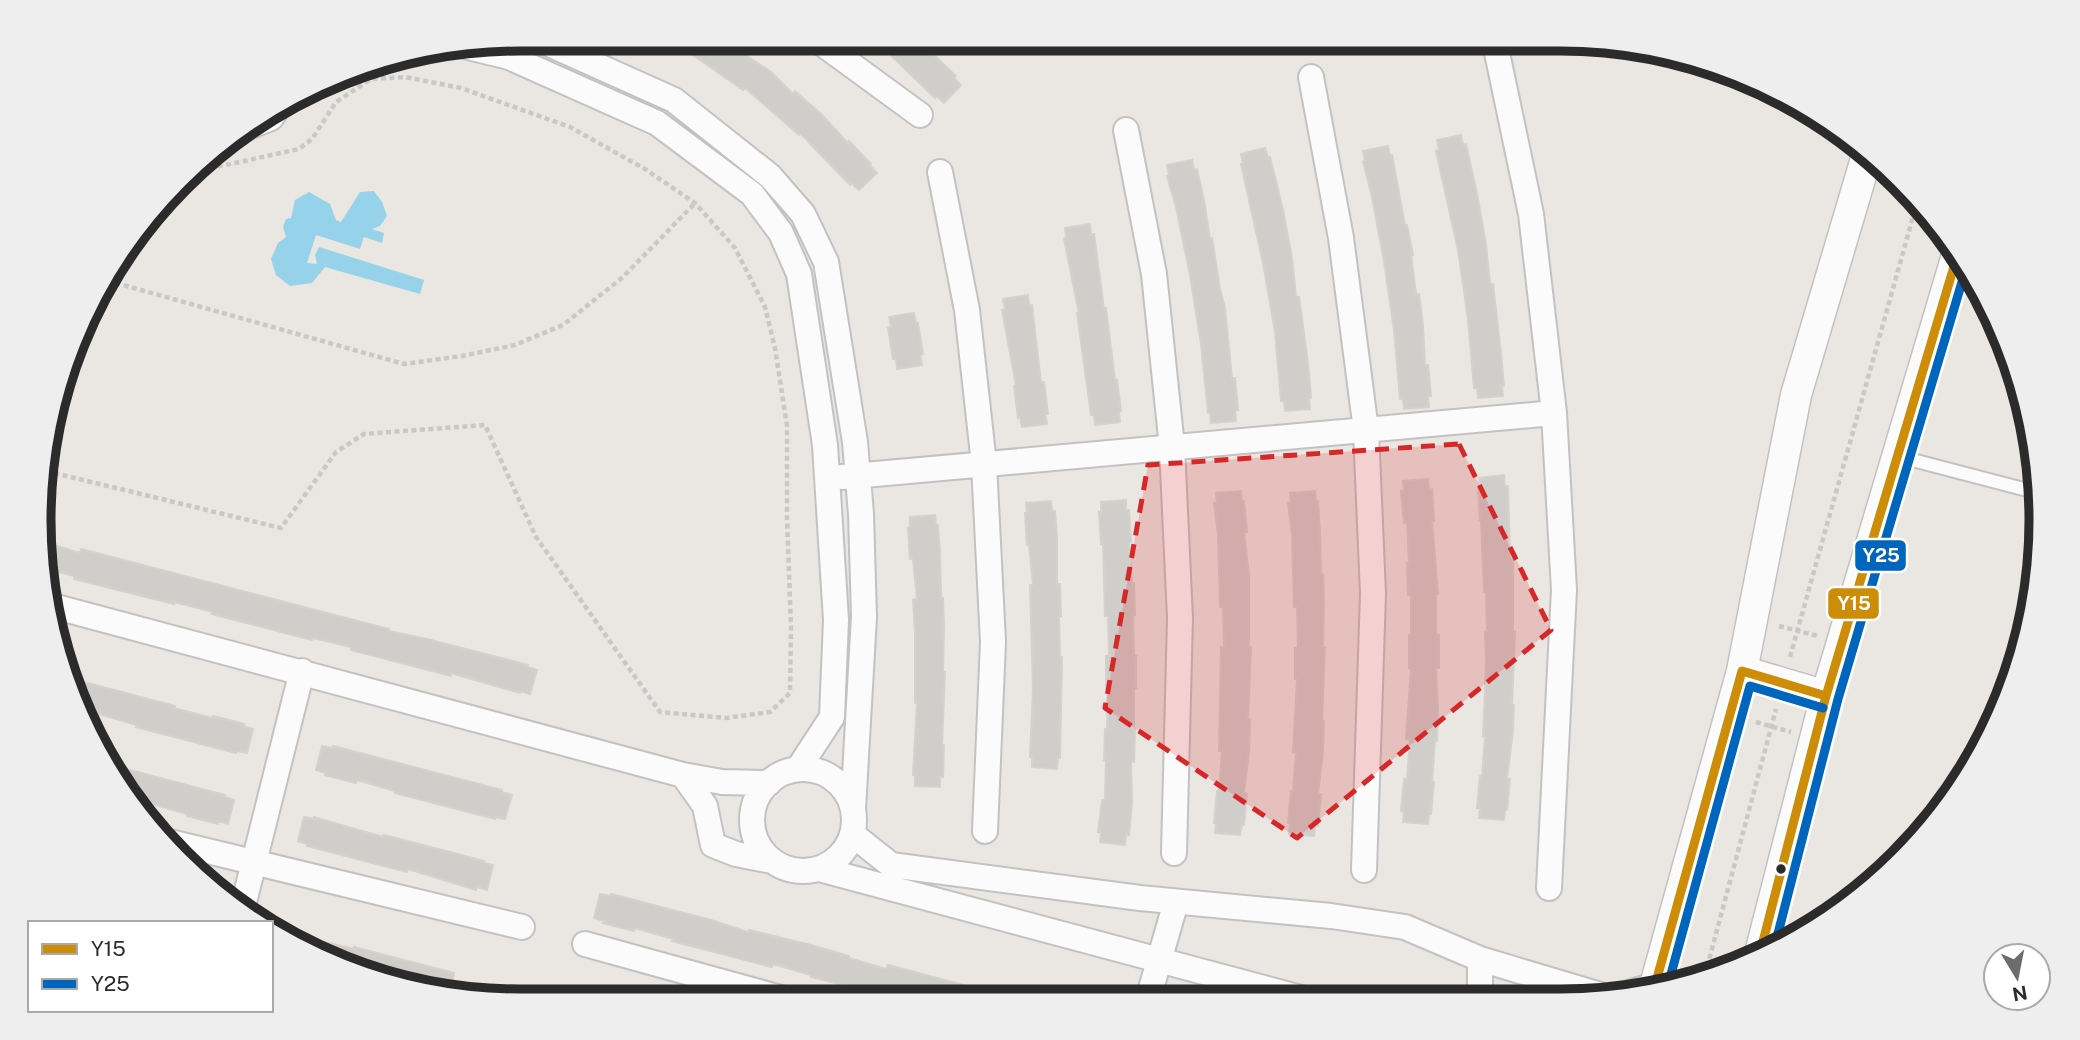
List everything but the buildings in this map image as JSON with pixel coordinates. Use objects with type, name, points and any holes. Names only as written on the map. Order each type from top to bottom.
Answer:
[{"type":"street","points":[[567,51],[674,100],[770,176],[803,214],[826,262],[855,442],[861,514],[864,617],[852,834],[840,855],[819,869]]},
{"type":"street","points":[[832,51],[920,115]]},
{"type":"street","points":[[1497,51],[1531,214],[1554,413],[1564,590],[1549,888]]},
{"type":"street","points":[[489,52],[509,57],[657,123],[752,194],[781,233],[799,274],[825,444],[836,620],[832,717],[798,769]]},
{"type":"street","points":[[1311,77],[1341,238],[1366,430],[1373,594],[1364,870]]},
{"type":"street","points":[[1126,131],[1154,274],[1172,447],[1180,618],[1174,853]]},
{"type":"street","points":[[1656,979],[1742,671],[1796,395],[1865,163]]},
{"type":"street","points":[[940,172],[967,310],[984,464],[993,642],[985,831]]},
{"type":"street","points":[[1762,944],[1826,696],[1954,265]]},
{"type":"street","points":[[828,479],[1554,413]]},
{"type":"street","points":[[59,607],[683,775],[722,782],[769,782]]},
{"type":"street","points":[[244,899],[302,671]]},
{"type":"street","points":[[1742,671],[1826,696]]},
{"type":"street","points":[[772,861],[756,843],[751,819],[758,795],[775,777],[798,769],[822,773],[842,787],[853,810]]},
{"type":"street","points":[[683,775],[705,806],[713,845],[736,854],[772,861],[794,871],[819,869],[1267,989]]},
{"type":"street","points":[[852,834],[891,865],[1176,902],[1331,916],[1405,928],[1480,959],[1576,988]]},
{"type":"street","points":[[182,845],[522,928]]},
{"type":"street","points":[[1151,989],[1176,902]]},
{"type":"street","points":[[585,944],[748,989]]},
{"type":"street","points":[[1479,989],[1480,959]]},
{"type":"lane","points":[[1897,456],[2028,490]]},
{"type":"path","points":[[54,473],[281,528],[336,452],[364,434],[485,425],[536,537],[660,712],[726,718],[771,712],[790,693],[787,426],[775,348],[765,307],[735,248],[695,203],[645,169],[570,127],[461,88],[405,77],[371,79],[337,102],[312,139],[299,149],[212,166]]},
{"type":"path","points":[[115,283],[404,364],[462,356],[515,345],[563,325],[622,277],[695,203]]},
{"type":"path","points":[[1708,965],[1797,631],[1914,212]]},
{"type":"path","points":[[1751,618],[1842,643]]},
{"type":"path","points":[[1730,714],[1815,739]]},
{"type":"highlighted area","points":[[1459,444],[1551,630],[1297,838],[1105,708],[1148,465]]},
{"type":"water","points":[[374,191],[387,216],[380,226],[372,229],[384,233],[382,243],[364,237],[360,249],[316,235],[307,263],[317,264],[315,255],[319,247],[424,280],[420,294],[325,267],[312,283],[290,286],[276,275],[271,259],[278,243],[286,237],[283,227],[286,219],[291,218],[295,200],[309,192],[330,204],[336,220],[341,222],[360,192]]},
{"type":"transit line","name":"Y15","points":[[1762,944],[1826,696],[1954,266]]},
{"type":"transit line","name":"Y25","points":[[1777,936],[1838,699],[1963,280]]},
{"type":"transit line","name":"Y15","points":[[1657,979],[1742,671],[1826,696]]},
{"type":"transit line","name":"Y25","points":[[1671,976],[1750,686],[1823,708]]}]
